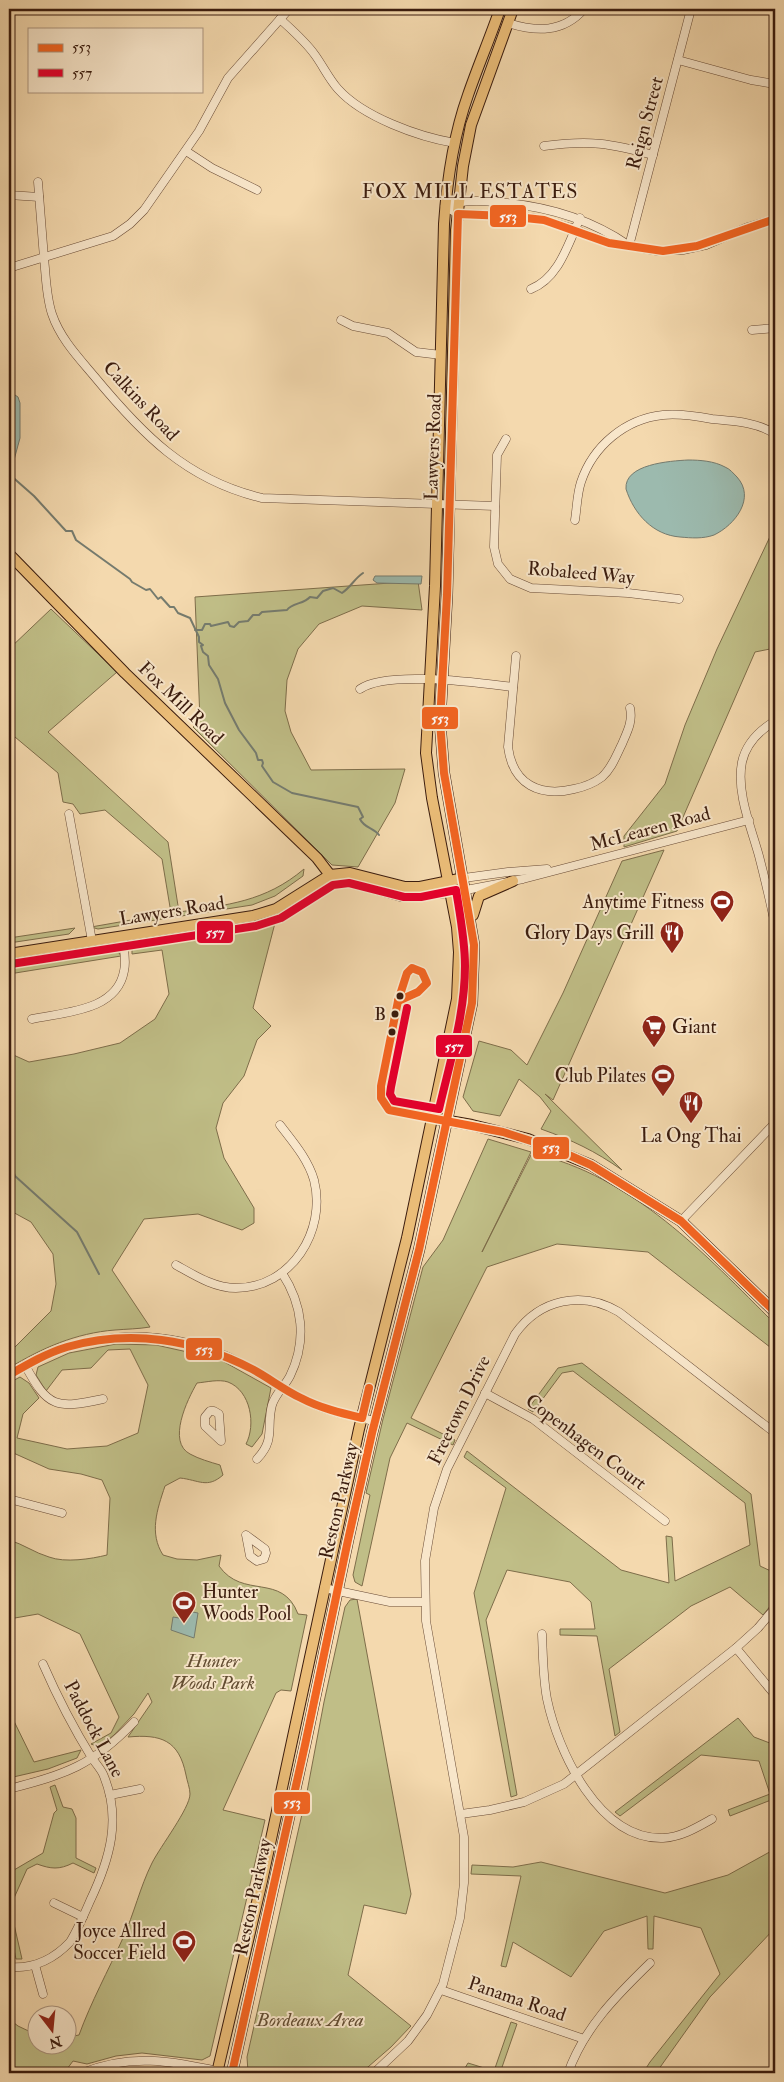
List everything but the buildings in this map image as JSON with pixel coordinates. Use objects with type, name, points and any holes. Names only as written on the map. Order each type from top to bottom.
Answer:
[{"type":"main road","name":"Lawyers Road","points":[[448,881],[428,773],[426,738],[437,505],[445,206],[454,143],[468,96],[500,9]]},
{"type":"main road","name":"Lawyers Road","points":[[464,878],[448,795],[440,722],[458,214],[462,166],[471,125],[513,9]]},
{"type":"main road","name":"Fox Mill Road","points":[[9,554],[125,673],[317,858],[330,875]]},
{"type":"main road","points":[[330,875],[350,873],[405,887],[420,887],[464,878]]},
{"type":"main road","name":"Lawyers Road","points":[[9,954],[263,913],[285,903],[330,875]]},
{"type":"main road","points":[[330,875],[402,896],[466,890]]},
{"type":"main road","name":"Reston Parkway","points":[[232,2073],[305,1745],[336,1590],[375,1421],[419,1250],[472,1003],[475,965],[472,928],[464,878]]},
{"type":"main road","name":"Reston Parkway","points":[[220,2073],[324,1588],[362,1418],[406,1238],[453,1023],[459,977],[457,927],[448,881]]},
{"type":"main road","points":[[472,928],[474,905],[479,896],[513,881]]},
{"type":"main road","points":[[432,1118],[503,1132],[561,1151],[591,1164],[682,1221],[775,1312]]},
{"type":"street","points":[[9,268],[113,236],[130,224],[144,210],[186,151],[228,78],[289,9]]},
{"type":"street","points":[[508,23],[525,28],[550,30],[577,17],[584,9]]},
{"type":"street","name":"Reign Street","points":[[629,246],[691,9]]},
{"type":"street","points":[[280,19],[303,41],[337,88],[355,104],[415,133],[434,140],[454,143]]},
{"type":"street","points":[[678,60],[751,80],[775,84]]},
{"type":"street","points":[[544,146],[590,142],[620,146],[653,154]]},
{"type":"street","points":[[186,151],[212,168],[257,190]]},
{"type":"street","name":"Calkins Road","points":[[38,182],[50,308],[62,336],[135,424],[176,460],[232,489],[262,498],[494,506]]},
{"type":"street","points":[[9,195],[39,197]]},
{"type":"street","points":[[445,206],[459,201],[533,205],[580,218],[610,233],[629,246]]},
{"type":"street","points":[[445,206],[458,214],[526,217],[575,229],[602,241],[663,251],[696,248],[775,219]]},
{"type":"street","points":[[531,289],[543,283],[556,267],[580,218]]},
{"type":"street","points":[[341,320],[353,326],[388,334],[416,352],[441,355]]},
{"type":"street","points":[[752,330],[775,328]]},
{"type":"street","points":[[576,520],[579,491],[589,464],[606,441],[634,422],[651,416],[676,414],[761,426],[775,434]]},
{"type":"street","name":"Robaleed Way","points":[[506,439],[497,455],[494,506],[495,556],[503,572],[520,585],[531,588],[628,593],[679,599]]},
{"type":"street","points":[[516,656],[508,747],[512,763],[521,778],[528,784],[547,792],[566,791],[580,788],[602,777],[612,765],[629,729],[631,722],[630,708]]},
{"type":"street","points":[[360,689],[378,681],[429,680],[513,687]]},
{"type":"street","points":[[775,721],[754,738],[742,762],[742,787],[748,820],[775,924]]},
{"type":"street","points":[[69,814],[92,941]]},
{"type":"street","name":"McLearen Road","points":[[466,890],[513,881],[748,820]]},
{"type":"street","name":"McLearen Road","points":[[464,878],[508,872],[559,869]]},
{"type":"street","points":[[32,1019],[95,1005],[110,997],[121,981],[125,970],[122,936]]},
{"type":"street","points":[[682,1221],[775,1123]]},
{"type":"street","points":[[176,1265],[204,1280],[235,1288],[257,1285],[282,1273],[300,1255],[310,1236],[315,1220],[317,1202],[309,1167],[280,1124]]},
{"type":"street","points":[[257,1459],[269,1443],[271,1408],[295,1365],[302,1330],[293,1293],[282,1273]]},
{"type":"street","name":"Freetown Drive","points":[[374,2073],[400,2050],[418,2030],[440,1990],[460,1918],[464,1883],[465,1844],[430,1649],[424,1602],[424,1560],[434,1508],[448,1469],[515,1334],[528,1318],[537,1311],[556,1302],[589,1300],[605,1304],[619,1312],[775,1433]]},
{"type":"street","points":[[9,1375],[25,1365],[58,1350],[98,1339],[155,1337],[193,1344],[226,1356],[248,1366],[283,1388],[316,1405],[375,1421]]},
{"type":"street","points":[[25,1365],[43,1395],[55,1402],[73,1405],[103,1399]]},
{"type":"street","name":"Copenhagen Court","points":[[485,1393],[533,1419],[665,1521]]},
{"type":"street","points":[[9,1499],[62,1513]]},
{"type":"street","points":[[324,1588],[390,1602],[424,1602]]},
{"type":"street","points":[[461,1814],[508,1807],[533,1799],[564,1784],[736,1648],[758,1628],[775,1608]]},
{"type":"street","points":[[542,1634],[547,1699],[552,1717],[576,1774],[607,1816],[623,1828],[653,1838],[674,1836],[690,1831],[712,1819]]},
{"type":"street","points":[[736,1648],[775,1695]]},
{"type":"street","name":"Paddock Lane","points":[[9,1967],[35,1965],[53,1957],[62,1950],[75,1934],[99,1883],[111,1848],[114,1819],[110,1795],[102,1771],[65,1710],[43,1664]]},
{"type":"street","points":[[9,1789],[63,1774],[93,1759],[106,1750],[134,1722]]},
{"type":"street","points":[[110,1795],[140,1789]]},
{"type":"street","points":[[54,1903],[83,1917]]},
{"type":"street","points":[[568,2073],[584,2039],[605,2008],[650,1963]]},
{"type":"street","points":[[35,1965],[43,1994]]},
{"type":"street","name":"Panama Road","points":[[440,1990],[584,2039]]},
{"type":"street","points":[[82,2073],[106,2065],[144,2060],[171,2062],[220,2073]]},
{"type":"street","points":[[136,2073],[155,2073]]},
{"type":"green space","points":[[775,526],[775,648],[755,652],[677,831],[624,847],[624,836],[665,784],[685,725],[717,649]]},
{"type":"green space","points":[[418,581],[422,610],[362,606],[319,624],[298,649],[287,680],[285,711],[291,732],[311,770],[405,769],[395,803],[358,867],[332,865],[193,727],[200,720],[195,597]]},
{"type":"green space","points":[[51,609],[117,672],[48,732],[168,842],[179,912],[229,904],[260,895],[275,889],[304,869],[303,876],[275,896],[252,905],[98,929],[91,927],[171,913],[162,859],[105,810],[80,814],[73,804],[63,802],[58,773],[9,732],[9,649]]},
{"type":"green space","points":[[664,850],[553,1100],[545,1094],[622,1170],[583,1146],[541,1129],[551,1111],[540,1097],[519,1079],[500,1116],[473,1111],[463,1097],[479,1041],[511,1050],[527,1065],[563,993],[622,861]]},
{"type":"green space","points":[[275,923],[253,1008],[271,1026],[257,1040],[244,1076],[223,1103],[216,1128],[224,1158],[254,1208],[254,1223],[242,1230],[198,1214],[144,1219],[112,1270],[150,1327],[87,1334],[73,1338],[34,1354],[9,1368],[9,1353],[51,1311],[56,1284],[53,1254],[31,1222],[9,1210],[9,1053],[29,1062],[74,1054],[120,1043],[155,1019],[169,994],[162,950],[132,954],[132,947],[135,943],[247,925],[247,927]]},
{"type":"green space","points":[[75,928],[69,934],[9,943],[9,938]]},
{"type":"green space","points":[[110,946],[115,947],[121,956],[9,974],[9,962]]},
{"type":"green space","points":[[488,1139],[531,1152],[482,1252],[532,1153],[569,1164],[603,1180],[635,1199],[694,1245],[775,1324],[775,1351],[648,1252],[557,1244],[487,1267],[411,1418],[455,1440],[453,1445],[407,1423],[390,1458],[362,1586],[355,1582],[353,1575],[370,1495],[366,1493],[383,1419],[423,1267],[443,1240]]},
{"type":"green space","name":"Hunter Woods Park","points":[[116,1344],[156,1345],[219,1359],[271,1388],[262,1434],[252,1447],[246,1444],[251,1428],[249,1409],[242,1393],[236,1386],[224,1381],[197,1383],[188,1400],[181,1420],[180,1440],[183,1448],[190,1454],[220,1465],[223,1475],[207,1483],[180,1478],[165,1486],[157,1513],[156,1538],[163,1555],[177,1559],[197,1560],[221,1555],[219,1566],[229,1576],[239,1582],[272,1589],[282,1594],[291,1601],[298,1614],[307,1615],[291,1691],[281,1690],[276,1693],[223,1810],[265,1820],[210,2056],[202,2060],[142,2053],[116,2056],[87,2064],[73,2061],[64,2073],[9,2073],[9,2019],[28,2031],[28,2054],[78,2054],[78,2035],[127,1929],[148,1872],[185,1808],[190,1794],[183,1763],[173,1747],[159,1738],[128,1737],[152,1702],[148,1693],[134,1714],[114,1735],[99,1747],[91,1744],[111,1733],[119,1717],[80,1634],[38,1614],[9,1619],[9,1540],[55,1559],[78,1560],[107,1555],[110,1498],[102,1480],[81,1474],[49,1469],[9,1451],[9,1383],[20,1377],[29,1383],[39,1398],[23,1414],[17,1438],[67,1449],[107,1446],[138,1433],[148,1385],[130,1349],[108,1350],[91,1368],[62,1370],[46,1391],[36,1375],[38,1367],[69,1353]]},
{"type":"green space","points":[[582,1363],[751,1494],[760,1566],[775,1573],[775,1600],[763,1615],[730,1587],[691,1606],[609,1669],[620,1732],[615,1736],[597,1636],[560,1635],[560,1629],[595,1629],[591,1602],[570,1582],[507,1570],[486,1620],[517,1795],[511,1797],[474,1593],[506,1488],[464,1457],[467,1451],[621,1570],[669,1583],[666,1536],[672,1537],[675,1581],[750,1545],[745,1503],[573,1371],[562,1373],[533,1412],[528,1409],[558,1368]]},
{"type":"green space","name":"Bordeaux Area","points":[[357,1599],[411,1894],[406,1914],[364,1905],[348,1975],[411,2026],[391,2047],[361,2073],[252,2073],[248,2072],[247,2057],[307,1792],[345,1607],[350,1600]]},
{"type":"green space","points":[[9,1711],[34,1762],[81,1750],[77,1758],[48,1769],[9,1778]]},
{"type":"green space","points":[[738,1718],[754,1737],[775,1745],[775,1760],[770,1773],[775,1789],[775,1812],[771,1800],[730,1816],[728,1810],[770,1794],[759,1761],[701,1755],[620,1816],[615,1812]]},
{"type":"green space","points":[[55,1785],[63,1807],[72,1809],[76,1818],[76,1858],[96,1868],[94,1873],[73,1863],[55,1868],[37,1864],[27,1869],[10,1907],[22,1959],[16,1959],[9,1926],[9,1868],[14,1870],[43,1853],[54,1813],[57,1810],[50,1787]]},
{"type":"green space","points":[[775,1849],[775,1928],[710,1997],[656,2073],[643,2073],[720,1974],[701,1928],[654,1916],[653,1949],[648,1949],[647,1916],[604,1931],[571,1977],[513,1942],[506,1967],[501,1966],[521,1876],[471,1874],[472,1865],[513,1867],[541,1862],[665,1893],[728,1875]]},
{"type":"green space","points":[[511,2022],[517,2024],[500,2073],[462,2073],[468,2063],[494,2071]]},
{"type":"shaded area","points":[[9,391],[18,397],[20,403],[20,438],[14,460],[9,467]]},
{"type":"shaded area","points":[[670,461],[707,461],[721,465],[731,471],[742,485],[744,502],[736,518],[714,535],[688,538],[670,535],[653,528],[639,515],[626,489],[627,481],[632,474],[640,469]]},
{"type":"shaded area","points":[[375,576],[422,576],[421,584],[377,583],[373,580]]},
{"type":"shaded area","name":"Hunter Woods Pool","points":[[187,1611],[198,1613],[194,1638],[171,1630],[173,1617],[179,1618]]},
{"type":"waterway","points":[[9,474],[34,496],[66,531],[72,531],[76,540],[132,582],[146,590],[150,589],[158,599],[161,597],[170,607],[174,607],[178,613],[190,618],[199,637],[199,642],[203,645],[201,646],[203,652],[208,656],[209,665],[218,679],[225,703],[239,730],[256,753],[258,760],[262,760],[262,766],[273,782],[292,793],[358,807],[363,817],[360,819],[362,822],[379,835]]},
{"type":"waterway","points":[[195,630],[202,630],[205,624],[210,624],[211,626],[228,622],[230,626],[234,627],[239,622],[248,621],[253,615],[259,615],[262,612],[287,610],[310,597],[317,598],[323,591],[333,588],[342,593],[363,573]]},
{"type":"waterway","points":[[9,1159],[15,1176],[77,1232],[99,1274]]},
{"type":"transit line","name":"553","points":[[232,2073],[305,1745],[348,1540],[372,1433],[419,1250],[472,1003],[474,945],[444,773],[440,722],[447,595],[458,214],[544,220],[609,243],[663,251],[697,246],[775,219]]},
{"type":"transit line","name":"557","points":[[11,964],[256,926],[281,918],[333,885],[349,883],[404,897],[421,897],[456,890],[464,947],[464,984],[456,1038],[439,1109],[394,1101],[390,1094],[407,1008]]},
{"type":"transit line","name":"553","points":[[412,968],[422,972],[427,983],[418,992],[398,1001],[407,973],[412,968]]},
{"type":"transit line","name":"553","points":[[398,1001],[381,1086],[381,1098],[389,1110],[503,1132],[553,1148],[591,1165],[681,1221],[775,1312]]},
{"type":"transit line","name":"553","points":[[9,1375],[60,1349],[91,1342],[138,1338],[185,1344],[207,1350],[252,1369],[308,1402],[362,1418],[369,1388]]},
{"type":"place","name":"Anytime Fitness","points":[[722,923]]},
{"type":"place","name":"Glory Days Grill","points":[[672,954]]},
{"type":"place","name":"B","points":[[395,1014]]},
{"type":"place","name":"Giant","points":[[654,1048]]},
{"type":"place","name":"Club Pilates","points":[[663,1097]]},
{"type":"place","name":"La Ong Thai","points":[[691,1124]]},
{"type":"place","name":"Hunter Woods Pool","points":[[184,1624]]},
{"type":"place","name":"Joyce Allred Soccer Field","points":[[184,1963]]},
{"type":"district","name":"FOX MILL ESTATES","points":[[470,191]]}]
